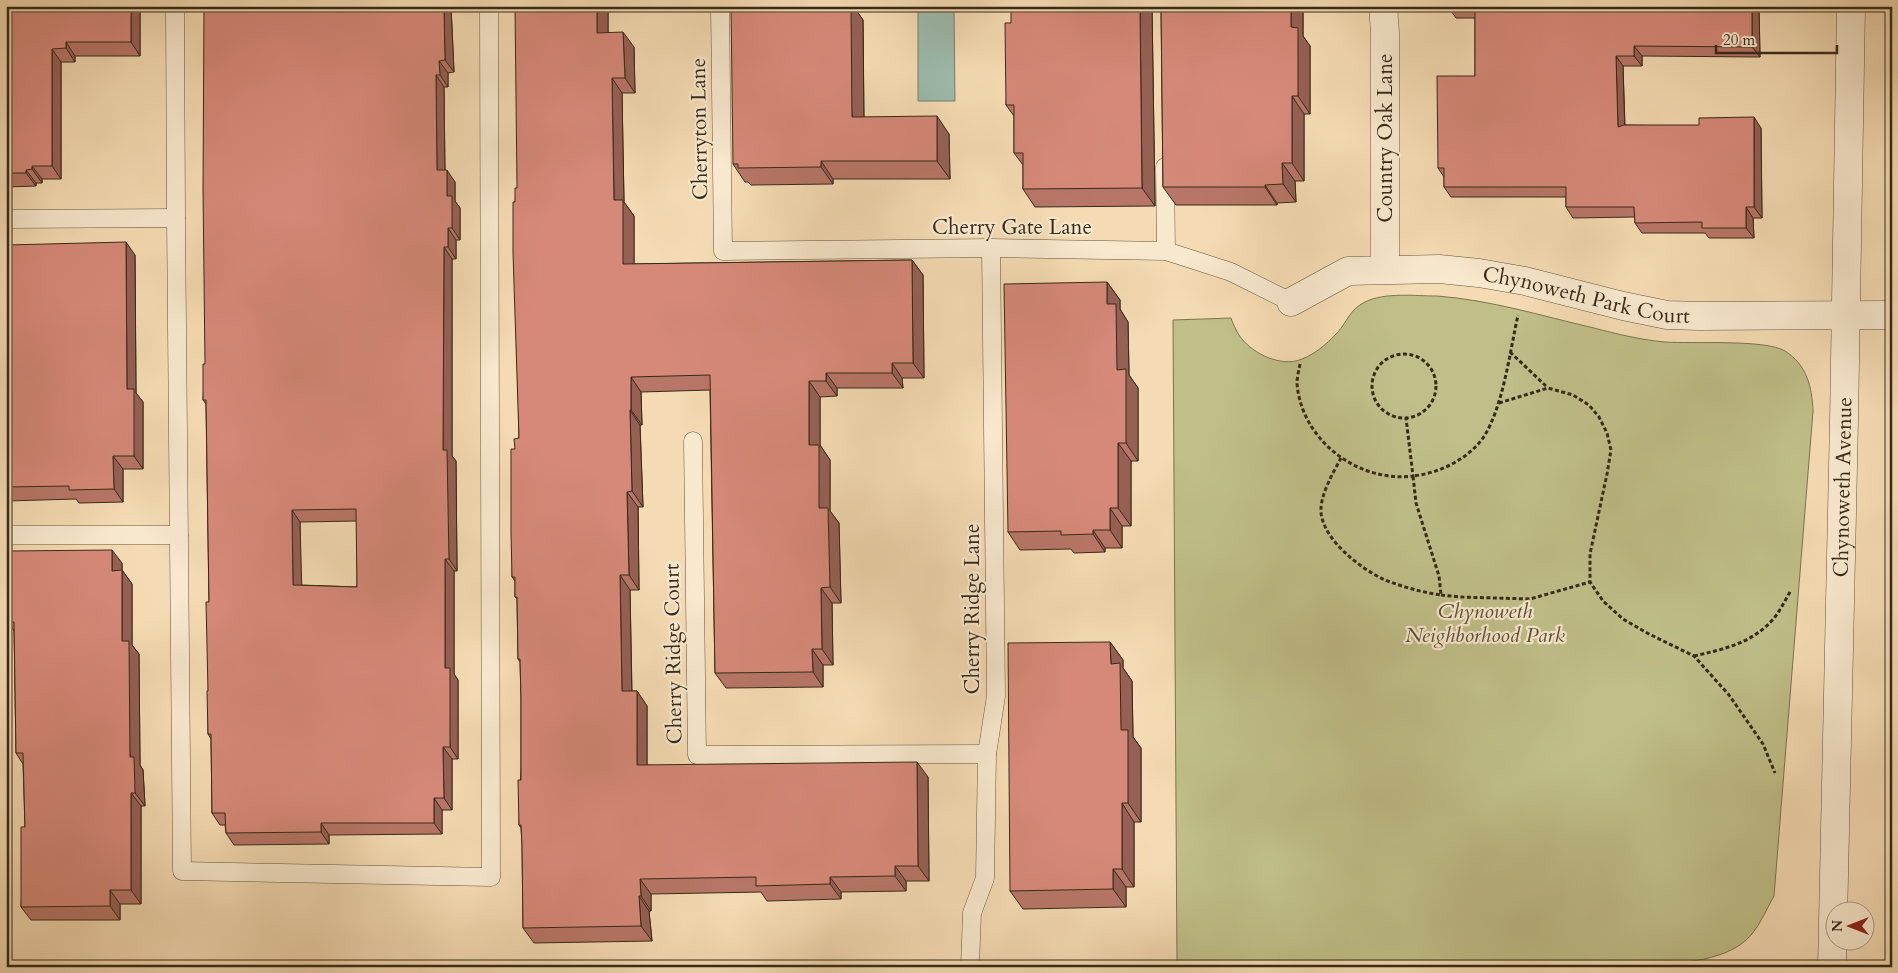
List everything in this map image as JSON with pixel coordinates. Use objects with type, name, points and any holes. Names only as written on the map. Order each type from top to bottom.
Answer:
[{"type":"street","name":"Country Oak Lane","points":[[1383,6],[1385,32],[1385,269]]},
{"type":"street","name":"Chynoweth Avenue","points":[[1832,967],[1846,315],[1850,6]]},
{"type":"street","name":"Chynoweth Park Court","points":[[1291,302],[1348,271],[1439,269],[1479,273],[1525,281],[1666,315],[1892,315]]},
{"type":"lane","points":[[175,6],[182,871],[491,877],[489,6]]},
{"type":"lane","name":"Cherryton Lane","points":[[720,6],[723,250]]},
{"type":"lane","points":[[1165,153],[1166,251]]},
{"type":"lane","points":[[6,219],[176,218]]},
{"type":"lane","name":"Cherry Gate Lane","points":[[723,250],[991,248],[1166,251],[1231,272],[1291,302]]},
{"type":"lane","name":"Cherry Ridge Lane","points":[[970,967],[972,913],[985,878],[987,754],[996,696],[991,248]]},
{"type":"lane","name":"Cherry Ridge Court","points":[[692,441],[697,755],[987,754]]},
{"type":"lane","points":[[6,535],[178,535]]},
{"type":"path","points":[[1300,364],[1297,383],[1302,405],[1310,425],[1324,444],[1341,458],[1360,469],[1382,475],[1413,476],[1426,474],[1447,466],[1466,454],[1482,438],[1499,403],[1518,315]]},
{"type":"path","points":[[1510,352],[1548,388],[1573,395],[1589,405],[1599,417],[1607,433],[1611,450],[1590,554],[1590,582],[1603,601],[1623,619],[1694,656],[1729,695],[1763,744],[1775,773]]},
{"type":"path","points":[[1401,354],[1412,355],[1430,366],[1436,388],[1428,408],[1419,414],[1406,418],[1389,414],[1381,408],[1372,390],[1376,370],[1391,357],[1401,354]]},
{"type":"path","points":[[1499,403],[1548,388]]},
{"type":"path","points":[[1406,418],[1412,453],[1416,503],[1439,576],[1441,595]]},
{"type":"path","points":[[1341,458],[1325,490],[1321,512],[1330,537],[1353,560],[1383,579],[1417,591],[1441,595],[1530,599],[1590,582]]},
{"type":"path","points":[[1694,656],[1732,647],[1754,636],[1774,618],[1791,590]]},
{"type":"green space","name":"Chynoweth Neighborhood Park","points":[[1391,296],[1437,296],[1497,305],[1647,340],[1746,343],[1775,347],[1785,351],[1799,363],[1807,377],[1810,385],[1813,411],[1774,896],[1755,930],[1741,944],[1727,952],[1694,961],[1627,967],[1177,967],[1173,320],[1231,318],[1239,335],[1250,347],[1264,356],[1288,362],[1302,359],[1319,350],[1341,329],[1352,312],[1365,302]]},
{"type":"shaded area","points":[[954,8],[955,101],[918,101],[918,9]]},
{"type":"building","points":[[6,6],[131,6],[131,42],[66,42],[66,48],[52,49],[52,166],[32,166],[32,169],[26,170],[26,173],[6,173]]},
{"type":"building","points":[[204,6],[444,6],[445,60],[439,61],[440,75],[436,75],[437,170],[447,170],[447,196],[452,196],[452,228],[448,228],[448,247],[444,247],[443,450],[447,450],[449,559],[445,559],[445,668],[450,668],[450,747],[443,747],[444,798],[434,798],[434,823],[321,823],[321,832],[226,833],[225,813],[212,813],[211,734],[208,734],[207,691],[206,602],[209,602],[206,400],[203,400],[203,364],[205,364],[203,190]],"holes":[[[356,509],[357,587],[293,585],[292,510]]]},
{"type":"building","points":[[515,6],[597,6],[597,33],[623,32],[625,78],[612,78],[614,200],[623,200],[623,264],[912,260],[913,363],[892,363],[892,373],[826,373],[826,381],[809,381],[809,445],[819,445],[819,508],[828,508],[830,587],[821,588],[822,649],[812,649],[813,672],[715,673],[710,375],[631,377],[632,491],[627,492],[629,575],[620,575],[622,691],[637,691],[637,765],[917,762],[918,866],[895,866],[895,876],[830,877],[830,884],[756,886],[756,877],[640,879],[641,926],[523,928],[522,845],[521,825],[519,825],[518,780],[521,780],[520,659],[518,659],[517,597],[515,597],[515,577],[512,577],[511,532],[511,449],[515,449],[514,439],[519,438],[513,253],[513,202],[515,202],[515,188],[517,188]]},
{"type":"building","points":[[731,6],[851,6],[852,117],[937,116],[937,161],[821,161],[821,167],[738,168],[738,164],[733,164]]},
{"type":"building","points":[[1011,6],[1140,6],[1142,188],[1023,189],[1023,153],[1014,153],[1014,105],[1006,105],[1005,23],[1011,23]]},
{"type":"building","points":[[1161,6],[1291,6],[1291,27],[1298,28],[1298,96],[1292,96],[1292,163],[1282,163],[1283,184],[1265,185],[1265,187],[1163,187]]},
{"type":"building","points":[[1449,6],[1752,6],[1752,47],[1634,46],[1634,56],[1616,56],[1618,127],[1624,125],[1699,125],[1699,118],[1754,117],[1754,207],[1746,207],[1746,228],[1702,228],[1702,222],[1635,223],[1634,207],[1566,207],[1566,187],[1444,187],[1444,168],[1438,168],[1437,76],[1475,76],[1475,8],[1449,8]]},
{"type":"building","points":[[126,242],[127,389],[134,389],[134,456],[113,456],[114,489],[69,490],[69,486],[6,487],[6,245]]},
{"type":"building","points":[[1107,282],[1107,304],[1116,304],[1117,370],[1126,369],[1126,443],[1118,443],[1118,508],[1110,508],[1110,530],[1093,530],[1093,534],[1061,535],[1061,531],[1008,532],[1004,284]]},
{"type":"building","points":[[112,550],[112,571],[122,570],[122,641],[129,641],[130,757],[134,757],[135,793],[131,793],[131,890],[110,890],[110,906],[21,907],[21,827],[25,827],[23,753],[16,753],[14,622],[8,622],[8,551]]},
{"type":"building","points":[[1110,642],[1111,664],[1120,663],[1121,730],[1128,730],[1128,803],[1122,803],[1122,869],[1113,869],[1113,889],[1010,891],[1008,643]]}]
